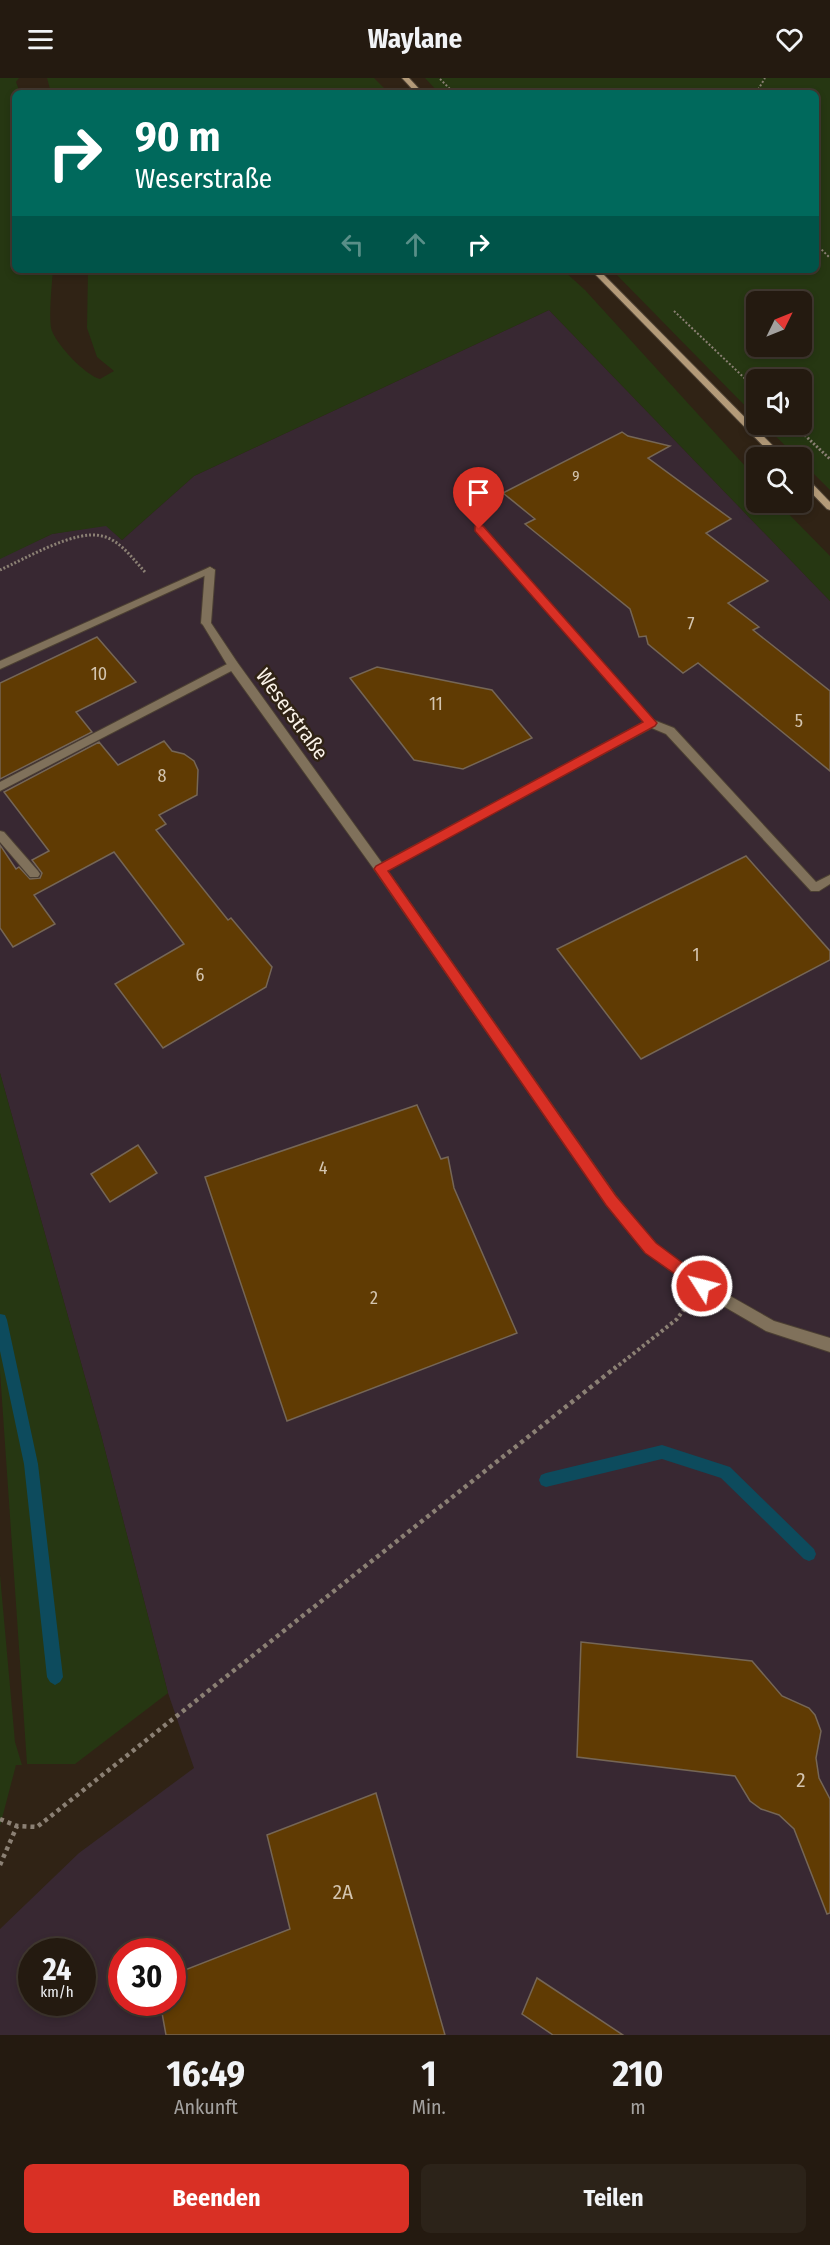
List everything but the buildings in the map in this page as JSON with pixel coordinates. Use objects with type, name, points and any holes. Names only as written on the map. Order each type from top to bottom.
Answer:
[{"type":"main road","points":[[405,78],[417,90]]},
{"type":"main road","points":[[598,273],[770,447]]},
{"type":"main road","points":[[812,488],[830,507]]},
{"type":"street","points":[[479,529],[651,723],[670,731],[814,888],[830,879]]},
{"type":"street","name":"Weserstraße","points":[[0,665],[210,570],[206,623],[233,665],[380,869],[611,1200],[650,1248],[702,1286],[771,1326],[830,1345]]},
{"type":"street","points":[[0,787],[233,665]]},
{"type":"street","points":[[380,869],[651,723]]},
{"type":"street","points":[[0,835],[34,874]]},
{"type":"path","points":[[440,78],[451,90]]},
{"type":"path","points":[[819,247],[830,258]]},
{"type":"path","points":[[673,310],[746,379]]},
{"type":"path","points":[[805,435],[830,459]]},
{"type":"path","points":[[0,570],[71,539],[100,535],[121,547],[150,576]]},
{"type":"path","points":[[0,1819],[17,1826],[37,1827],[677,1319],[702,1286]]},
{"type":"path","points":[[0,1865],[17,1826]]},
{"type":"shaded area","points":[[549,310],[830,601],[830,2035],[0,2035],[0,1929],[79,1853],[194,1768],[168,1693],[100,1431],[0,1073],[0,558],[52,534],[106,525],[122,540],[194,476]]},
{"type":"green space","points":[[0,78],[19,78],[16,82],[19,90],[12,90],[12,273],[53,273],[50,311],[52,331],[60,344],[87,372],[100,379],[114,371],[97,357],[87,328],[88,273],[566,273],[585,290],[746,467],[746,513],[788,513],[830,556],[830,601],[549,310],[194,476],[122,540],[106,526],[52,534],[0,559]]},
{"type":"green space","points":[[47,78],[374,78],[386,90],[53,90],[50,89]]},
{"type":"green space","points":[[425,78],[830,78],[830,490],[812,472],[812,447],[787,447],[774,435],[812,435],[812,369],[746,369],[746,407],[615,273],[819,273],[819,90],[436,90]]},
{"type":"green space","points":[[0,1073],[100,1431],[168,1693],[75,1764],[27,1764],[0,1371]]},
{"type":"green space","points":[[0,1575],[15,1742],[22,1765],[16,1765],[0,1826]]},
{"type":"waterway","points":[[0,1320],[31,1464],[55,1677]]},
{"type":"waterway","points":[[546,1480],[662,1452],[725,1472],[809,1554]]},
{"type":"route","points":[[479,529],[651,723],[380,869],[611,1200],[650,1248],[702,1286]]}]
